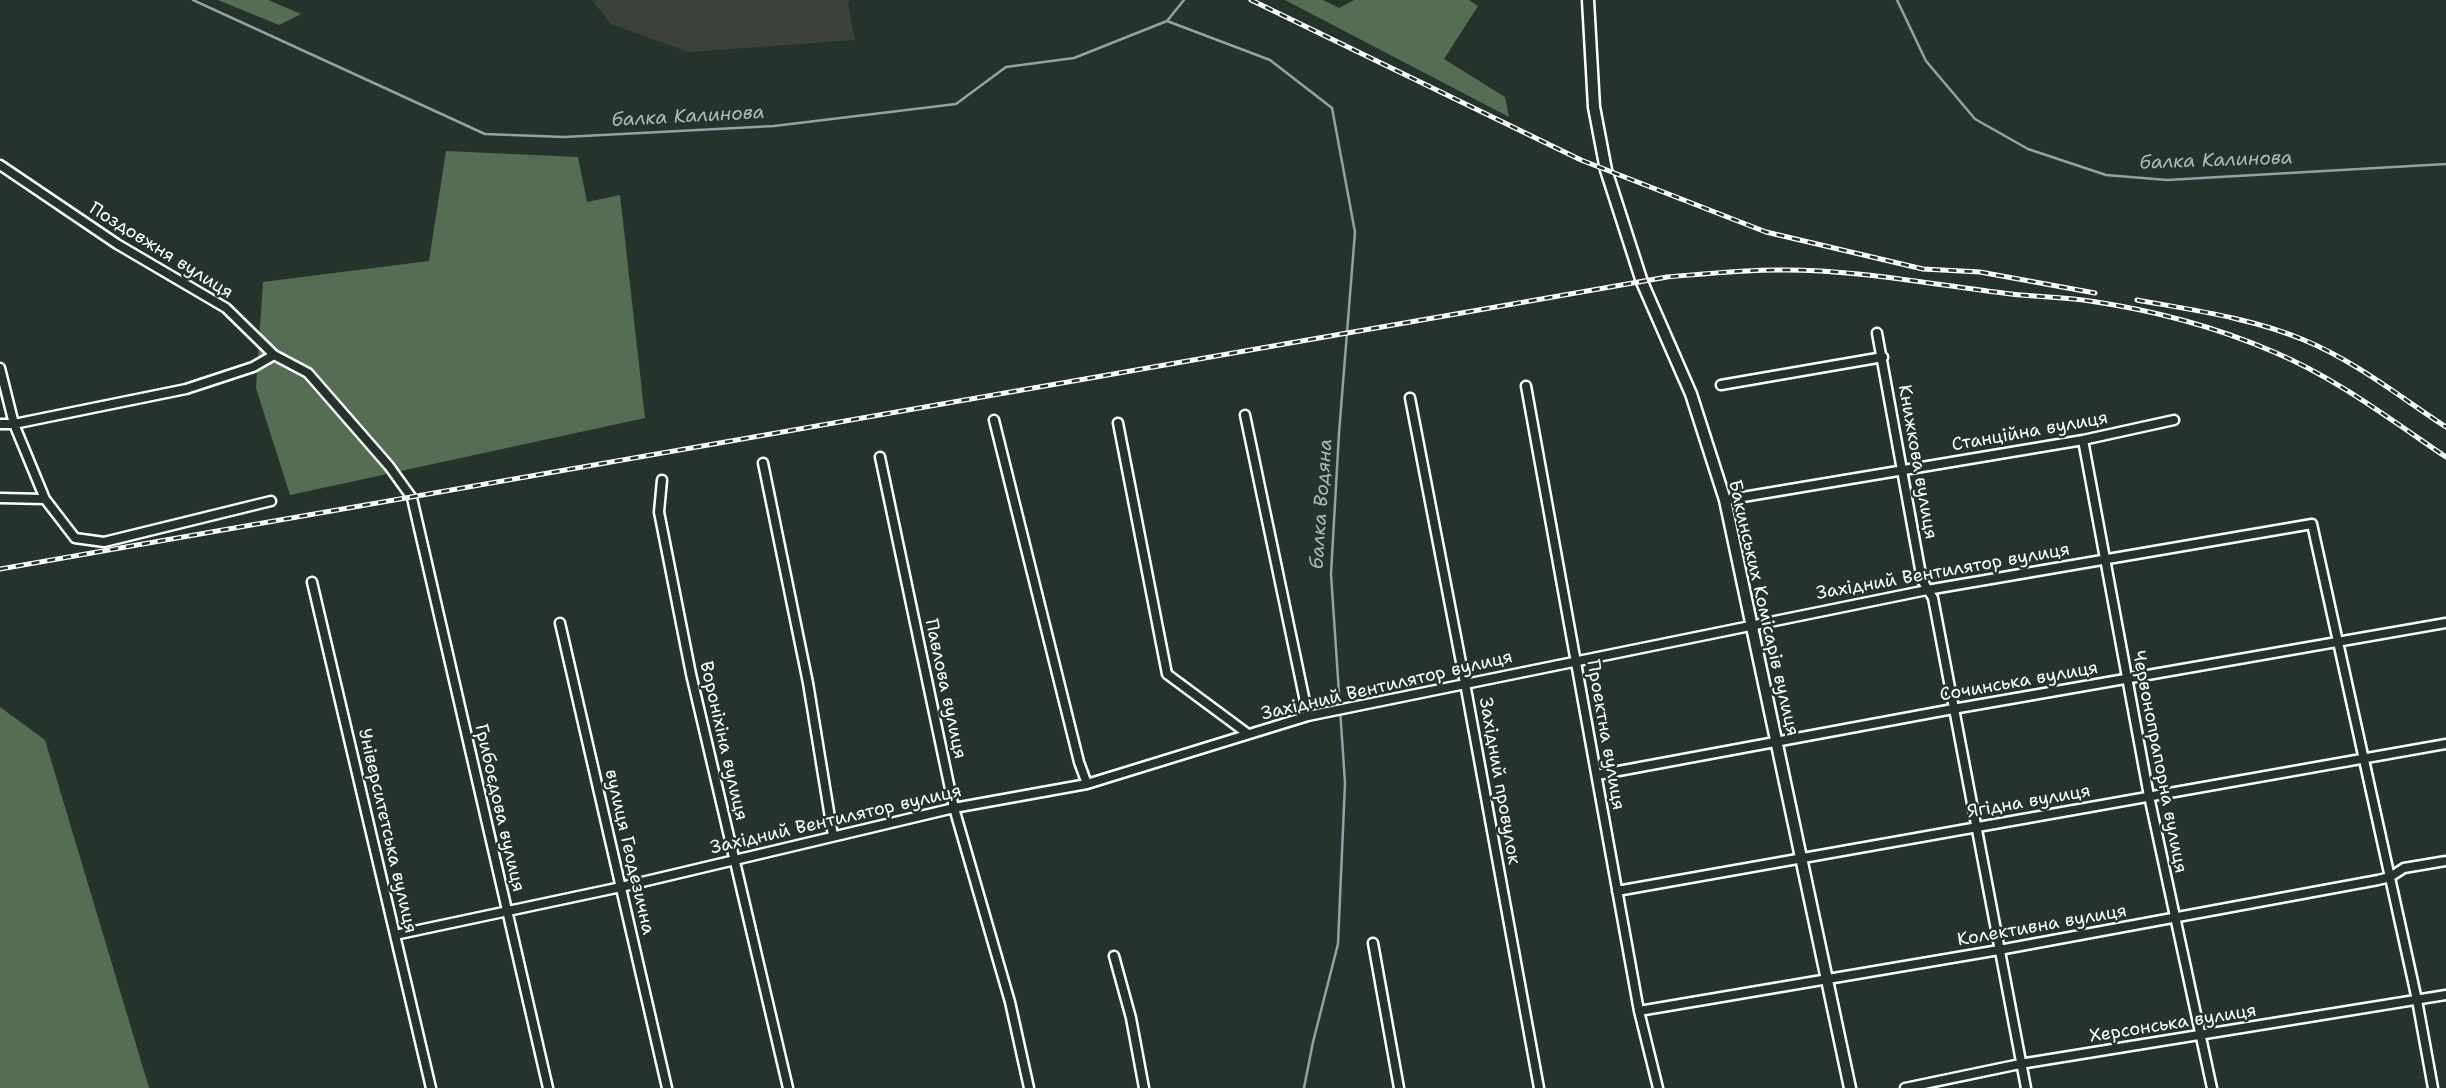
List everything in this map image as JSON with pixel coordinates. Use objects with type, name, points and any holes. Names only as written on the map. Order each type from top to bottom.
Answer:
[{"type":"street","name":"Бакинських Комісарів вулиця","points":[[1588,0],[1594,107],[1606,170],[1642,282],[1691,394],[1726,500],[1850,1088]]},
{"type":"street","name":"Поздовжня вулиця","points":[[0,165],[117,244],[226,308],[274,355],[308,373],[389,466],[412,498],[419,536]]},
{"type":"street","name":"Книжкова вулиця","points":[[1877,333],[1922,580],[1933,598],[2026,1088]]},
{"type":"street","points":[[0,424],[14,424],[186,389],[253,367],[274,355]]},
{"type":"street","points":[[1721,384],[1883,357]]},
{"type":"street","points":[[0,368],[14,424],[45,499],[75,538],[104,542],[271,501]]},
{"type":"street","name":"Проектна вулиця","points":[[1526,386],[1639,1011],[1658,1088]]},
{"type":"street","name":"Західний провулок","points":[[1410,398],[1539,1088]]},
{"type":"street","points":[[1245,415],[1308,716]]},
{"type":"street","points":[[994,420],[1079,762],[1087,784]]},
{"type":"street","name":"Станційна вулиця","points":[[1726,500],[2083,440],[2174,420]]},
{"type":"street","points":[[1118,423],[1167,674],[1248,734]]},
{"type":"street","name":"Червонопрапорна вулиця","points":[[2083,440],[2173,918],[2211,1088]]},
{"type":"street","name":"Павлова вулиця","points":[[880,457],[954,808],[1010,1002],[1029,1088]]},
{"type":"street","points":[[763,463],[808,683],[834,836]]},
{"type":"street","name":"Вороніхіна вулиця","points":[[662,480],[659,512],[691,674],[788,1088]]},
{"type":"street","points":[[0,498],[45,499]]},
{"type":"street","name":"Західний Вентилятор вулиця","points":[[395,935],[621,887],[954,808],[1087,784],[1308,716],[1927,590],[2312,524],[2339,642]]},
{"type":"street","name":"Грибоєдова вулиця","points":[[419,536],[548,1088]]},
{"type":"street","name":"Університетська вулиця","points":[[312,582],[431,1088]]},
{"type":"street","name":"Сочинська вулиця","points":[[1597,775],[2446,623]]},
{"type":"street","name":"вулиця Геодезична","points":[[561,624],[667,1088]]},
{"type":"street","points":[[2339,642],[2417,1000],[2433,1088]]},
{"type":"street","name":"Ягідна вулиця","points":[[1617,891],[2446,744]]},
{"type":"street","name":"Колективна вулиця","points":[[1639,1011],[2173,918],[2390,877],[2403,868],[2446,861]]},
{"type":"street","points":[[1373,943],[1399,1088]]},
{"type":"street","points":[[1114,956],[1131,1017],[1144,1088]]},
{"type":"street","name":"Херсонська вулиця","points":[[1905,1088],[2020,1065],[2446,995]]},
{"type":"shaded area","points":[[592,0],[850,0],[848,4],[855,40],[689,52],[611,24]]},
{"type":"green space","points":[[218,0],[268,0],[301,14],[279,25]]},
{"type":"green space","points":[[1285,0],[1323,0],[1339,8],[1354,0],[1469,0],[1478,6],[1444,59],[1505,97],[1509,117]]},
{"type":"green space","points":[[446,151],[578,157],[587,202],[620,195],[645,418],[290,495],[256,388],[263,282],[429,261]]},
{"type":"green space","points":[[0,707],[45,740],[149,1088],[0,1088]]},
{"type":"waterway","name":"балка Калинова","points":[[193,0],[485,134],[564,137],[774,126],[956,104],[1006,67],[1074,58],[1167,21],[1184,0]]},
{"type":"waterway","name":"балка Калинова","points":[[1897,0],[1926,61],[1975,119],[2028,149],[2106,175],[2167,180],[2446,164]]},
{"type":"waterway","name":"балка Водяна","points":[[1167,21],[1270,60],[1332,108],[1355,232],[1331,574],[1345,783],[1338,944],[1304,1088]]},
{"type":"railway","points":[[1251,0],[1581,160],[1766,232],[1923,269],[1980,272],[2095,293]]},
{"type":"railway","points":[[0,569],[1667,277],[1750,271],[1807,270],[1866,275],[2011,294],[2090,301],[2183,320],[2252,343],[2297,362],[2363,400],[2446,457]]},
{"type":"railway","points":[[2137,300],[2243,320],[2304,340],[2359,369],[2446,427]]}]
